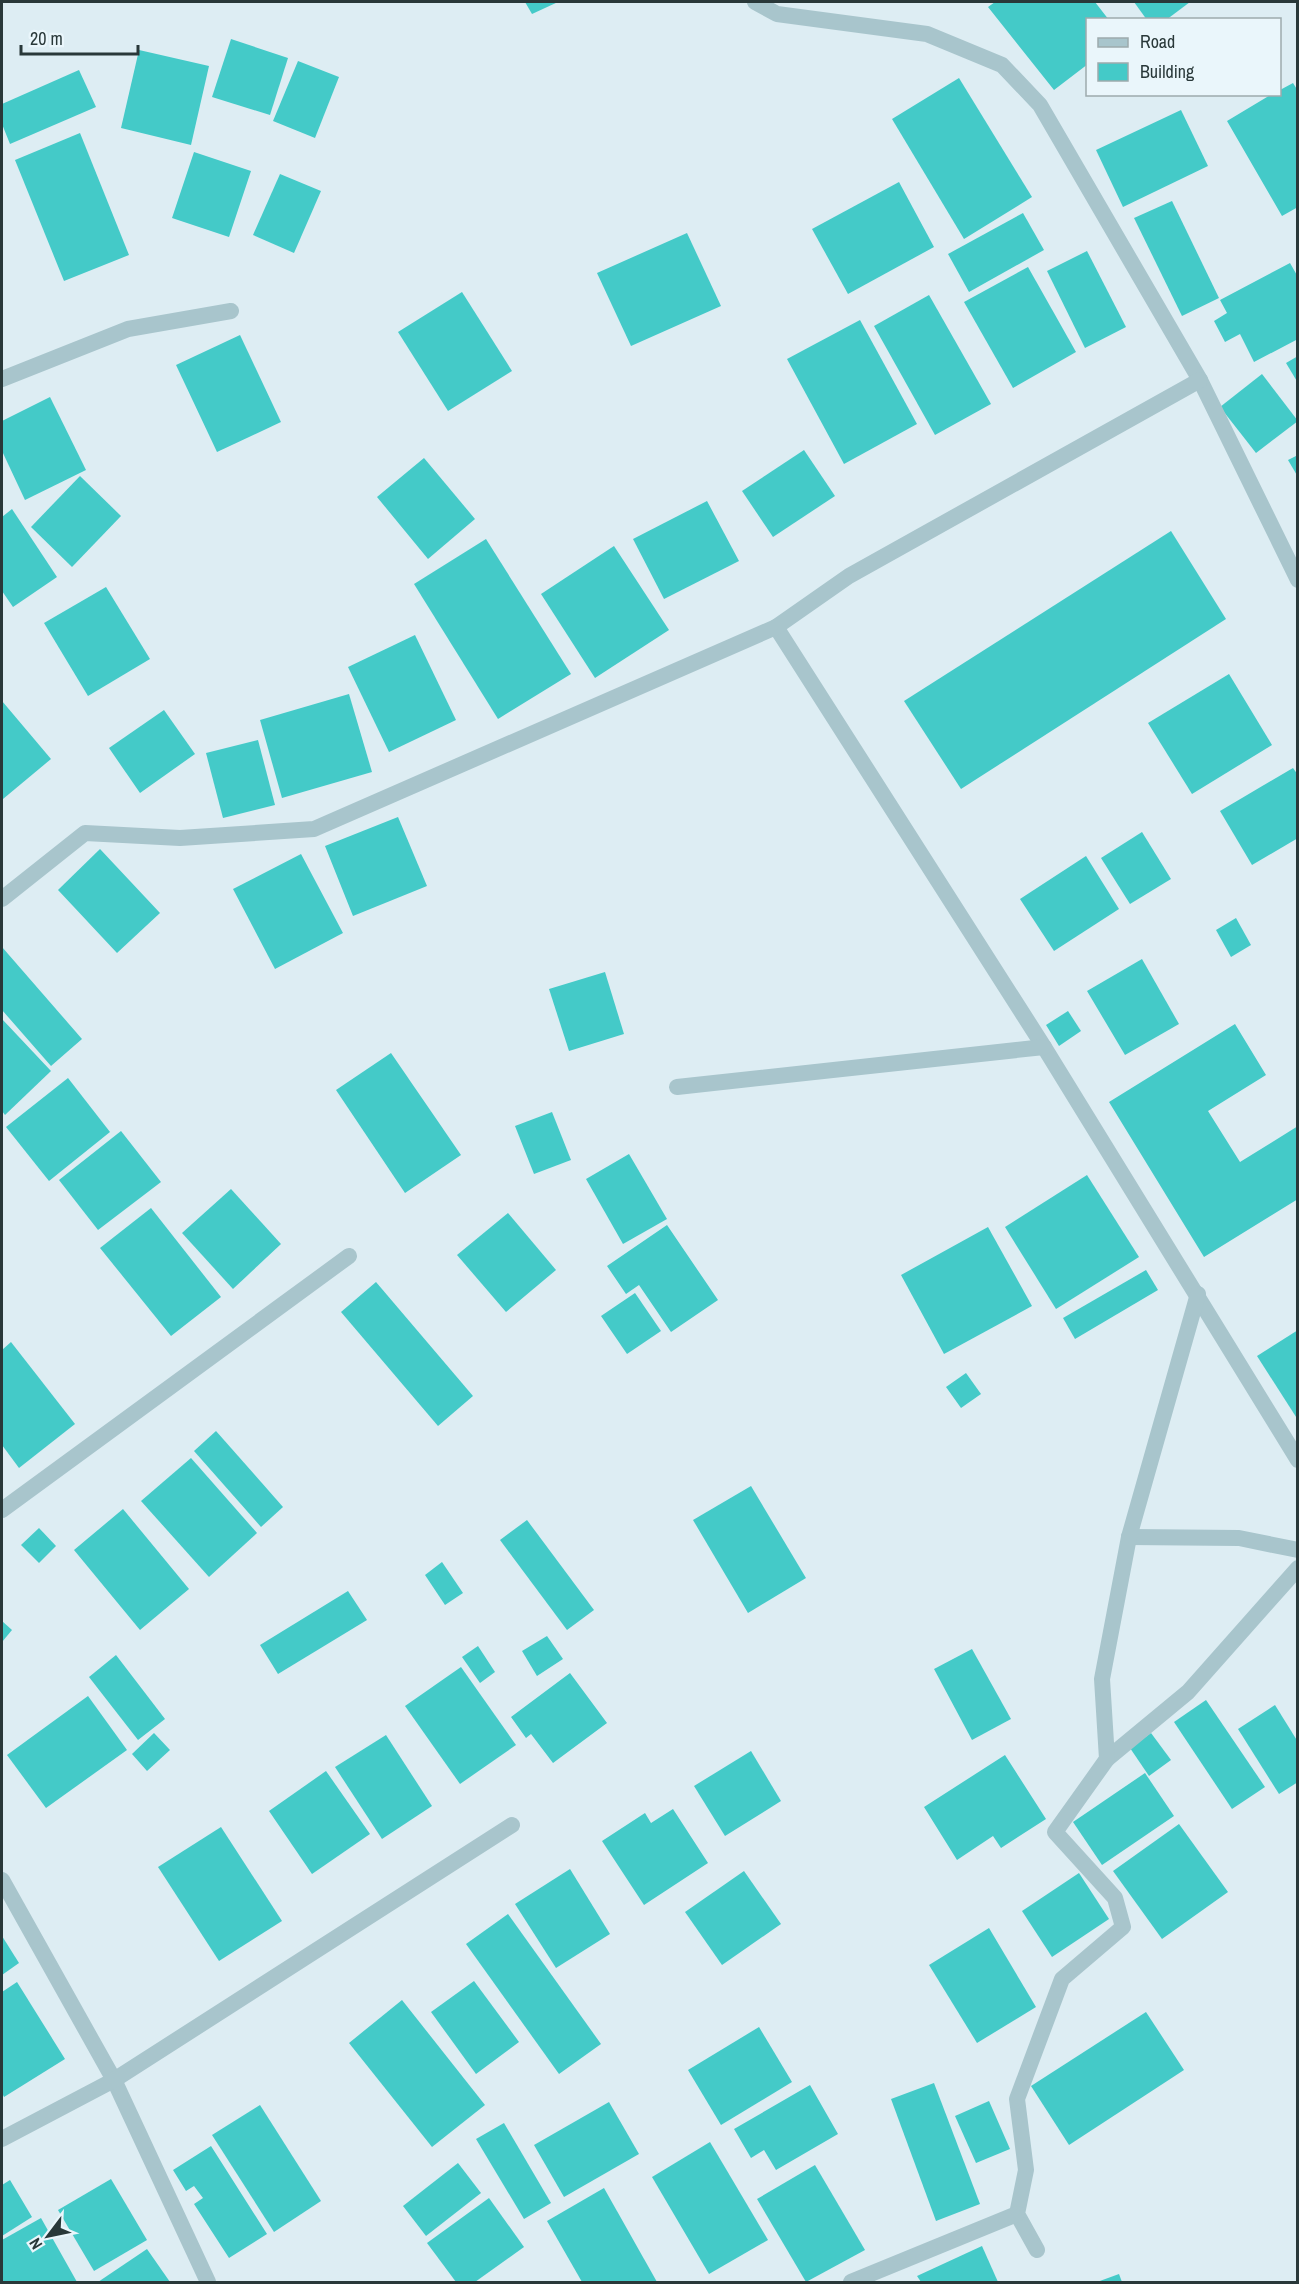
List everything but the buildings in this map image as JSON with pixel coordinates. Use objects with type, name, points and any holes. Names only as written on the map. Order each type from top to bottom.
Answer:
[{"type":"street","points":[[755,2],[777,14],[927,34],[1002,65],[1040,105],[1200,380],[1298,580]]},
{"type":"street","points":[[2,379],[128,329],[231,311]]},
{"type":"street","points":[[2,899],[85,833],[180,838],[314,829],[776,627],[849,576],[1200,380]]},
{"type":"street","points":[[776,627],[1044,1047],[1298,1460]]},
{"type":"street","points":[[677,1087],[1044,1047]]},
{"type":"street","points":[[2,1510],[349,1256]]},
{"type":"street","points":[[1107,1759],[1102,1679],[1129,1537],[1198,1294]]},
{"type":"street","points":[[1129,1537],[1239,1538],[1298,1550]]},
{"type":"street","points":[[1037,2250],[1017,2214],[1026,2170],[1017,2099],[1062,1979],[1124,1927],[1115,1898],[1055,1832],[1107,1759],[1188,1692],[1298,1568]]},
{"type":"street","points":[[2,2139],[114,2080],[512,1826]]},
{"type":"street","points":[[2,1880],[114,2080],[208,2283]]},
{"type":"street","points":[[851,2283],[1017,2214]]}]
